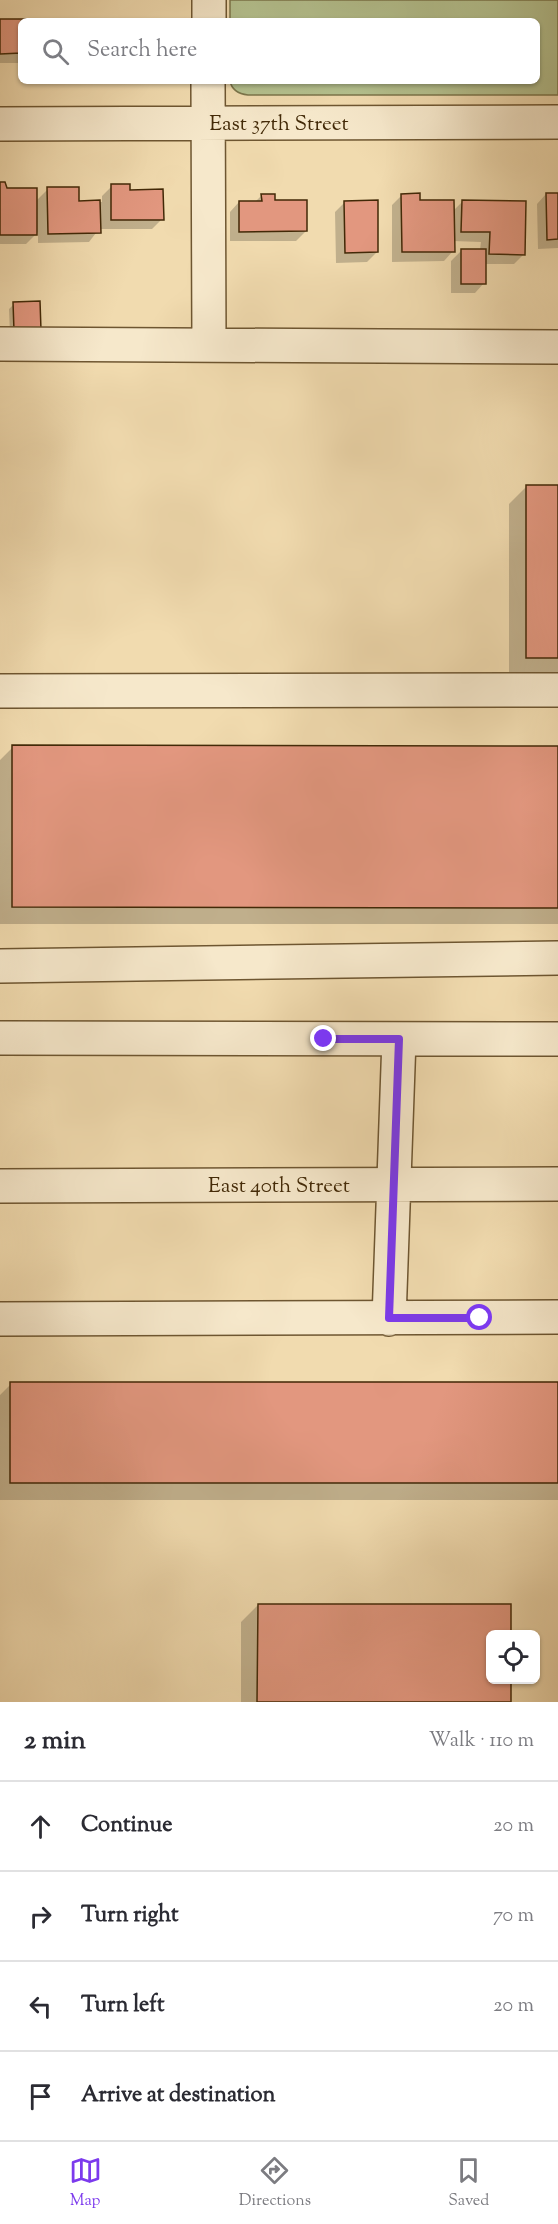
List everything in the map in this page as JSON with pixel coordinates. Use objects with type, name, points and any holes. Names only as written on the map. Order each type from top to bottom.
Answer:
[{"type":"street","points":[[209,0],[209,18]]},
{"type":"street","points":[[208,84],[208,345]]},
{"type":"street","name":"East 37th Street","points":[[0,124],[558,122]]},
{"type":"street","points":[[0,344],[558,347]]},
{"type":"street","points":[[0,691],[558,690]]},
{"type":"street","points":[[0,966],[558,958]]},
{"type":"street","points":[[0,1038],[558,1039]]},
{"type":"street","points":[[389,1318],[399,1039]]},
{"type":"street","name":"East 40th Street","points":[[0,1186],[558,1184]]},
{"type":"street","points":[[0,1319],[558,1317]]},
{"type":"green space","points":[[230,0],[558,0],[558,95],[242,94],[234,90],[231,84],[540,84],[540,18],[230,18]]},
{"type":"building","points":[[0,19],[18,19],[18,53],[0,54]]},
{"type":"building","points":[[0,182],[5,182],[7,188],[37,188],[37,235],[0,235]]},
{"type":"building","points":[[111,184],[130,184],[130,190],[163,189],[164,220],[111,220]]},
{"type":"building","points":[[47,187],[79,187],[79,201],[100,200],[101,233],[48,234]]},
{"type":"building","points":[[420,193],[420,200],[454,200],[455,252],[402,252],[401,194]]},
{"type":"building","points":[[546,193],[558,193],[558,239],[547,240]]},
{"type":"building","points":[[261,194],[275,194],[275,200],[307,200],[307,231],[239,232],[239,201],[262,201]]},
{"type":"building","points":[[378,200],[378,252],[345,253],[344,201]]},
{"type":"building","points":[[462,200],[526,201],[525,255],[489,254],[490,232],[461,232]]},
{"type":"building","points":[[461,249],[486,249],[486,284],[461,284]]},
{"type":"building","points":[[40,301],[41,330],[14,331],[13,302]]},
{"type":"building","points":[[526,485],[558,485],[558,658],[526,658]]},
{"type":"building","points":[[12,745],[558,746],[558,908],[12,907]]},
{"type":"building","points":[[10,1382],[558,1382],[558,1483],[10,1483]]},
{"type":"building","points":[[258,1604],[511,1604],[511,1630],[486,1630],[486,1684],[511,1684],[511,1702],[257,1702]]},
{"type":"route","points":[[324,1039],[399,1039],[389,1318],[480,1318]]}]
